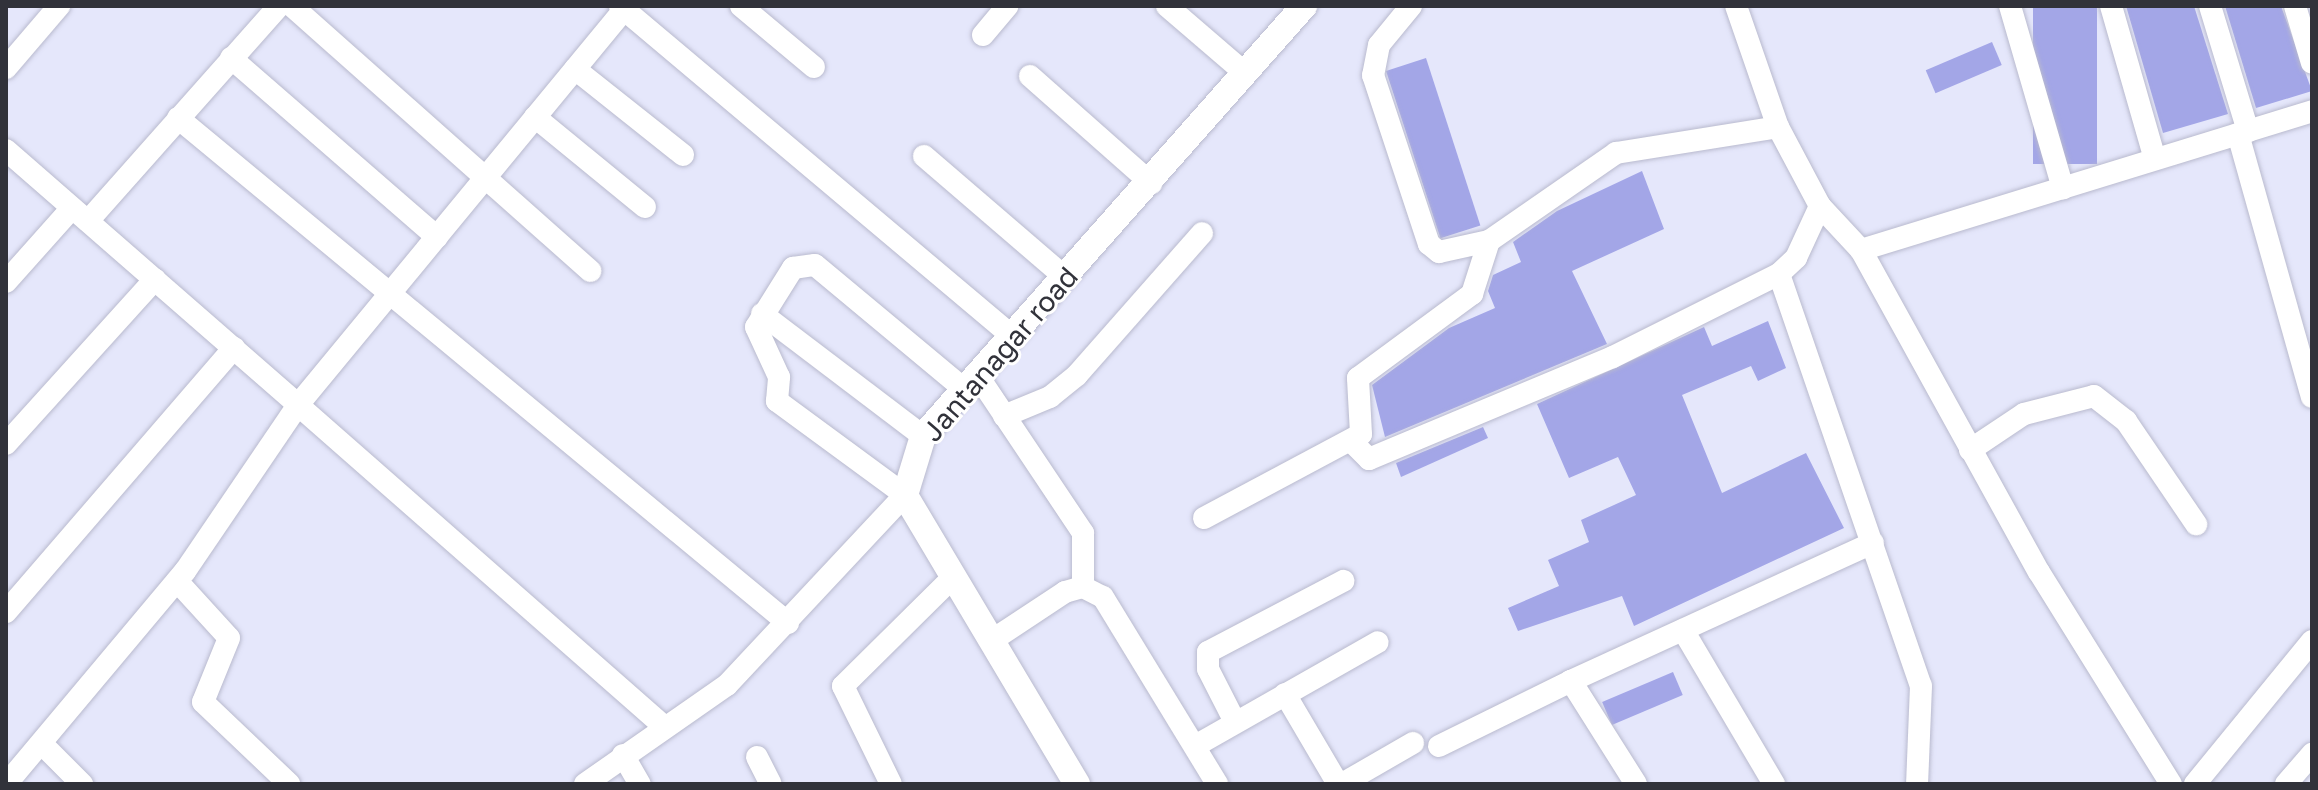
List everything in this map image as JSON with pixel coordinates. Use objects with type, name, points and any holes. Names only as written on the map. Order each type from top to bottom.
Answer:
[{"type":"street","points":[[6,68],[59,6]]},
{"type":"street","points":[[6,282],[80,215],[178,118],[279,6]]},
{"type":"street","points":[[292,6],[590,271]]},
{"type":"street","points":[[741,6],[814,67]]},
{"type":"street","points":[[983,35],[1007,6]]},
{"type":"street","points":[[1167,6],[1246,74]]},
{"type":"street","name":"Jantanagar road","points":[[905,495],[923,436],[1151,183],[1304,6]]},
{"type":"street","points":[[1411,6],[1374,57],[1387,118],[1429,244],[1449,253],[1489,241],[1616,153],[1778,127]]},
{"type":"street","points":[[1736,6],[1778,127],[1820,206],[1861,250],[1970,450],[2171,784]]},
{"type":"street","points":[[2010,6],[2063,188]]},
{"type":"street","points":[[2111,6],[2155,159]]},
{"type":"street","points":[[2210,6],[2312,397]]},
{"type":"street","points":[[2295,6],[2312,63]]},
{"type":"street","points":[[6,784],[44,746],[177,581],[298,405],[391,289],[488,178],[624,7],[1012,336]]},
{"type":"street","points":[[231,58],[437,237]]},
{"type":"street","points":[[575,69],[683,155]]},
{"type":"street","points":[[1030,76],[1151,183]]},
{"type":"street","points":[[1861,250],[2308,112],[2312,135]]},
{"type":"street","points":[[535,117],[645,207]]},
{"type":"street","points":[[178,118],[391,289],[788,623]]},
{"type":"street","points":[[6,150],[665,727]]},
{"type":"street","points":[[924,156],[1066,278]]},
{"type":"street","points":[[1352,442],[1369,459],[1613,357],[1779,274],[1796,258],[1820,206]]},
{"type":"street","points":[[1004,416],[1050,397],[1077,375],[1202,233]]},
{"type":"street","points":[[1204,518],[1352,442],[1363,423],[1358,378],[1472,294],[1489,241]]},
{"type":"street","points":[[1077,784],[994,639],[905,495],[777,401],[779,377],[756,336],[762,314],[793,268],[815,265],[971,383],[1004,416],[1083,533],[1083,587]]},
{"type":"street","points":[[1779,274],[1807,372],[1873,543],[1921,686],[1917,784]]},
{"type":"street","points":[[6,444],[155,279]]},
{"type":"street","points":[[762,314],[923,436]]},
{"type":"street","points":[[6,612],[234,348]]},
{"type":"street","points":[[1970,450],[2024,414],[2094,396],[2126,421],[2196,524]]},
{"type":"street","points":[[585,784],[727,685],[905,495]]},
{"type":"street","points":[[1439,746],[1571,681],[1873,543]]},
{"type":"street","points":[[891,784],[843,686],[953,577]]},
{"type":"street","points":[[177,581],[229,638],[203,702],[289,784]]},
{"type":"street","points":[[1234,720],[1208,669],[1208,652],[1343,581]]},
{"type":"street","points":[[994,639],[1083,587]]},
{"type":"street","points":[[1083,587],[1103,597],[1119,619],[1217,784]]},
{"type":"street","points":[[1683,630],[1774,784]]},
{"type":"street","points":[[2195,784],[2312,641]]},
{"type":"street","points":[[1195,746],[1234,720],[1378,642]]},
{"type":"street","points":[[1571,681],[1636,784]]},
{"type":"street","points":[[1285,694],[1340,784],[1413,743]]},
{"type":"street","points":[[44,746],[82,784]]},
{"type":"street","points":[[2286,784],[2312,754]]},
{"type":"street","points":[[623,755],[640,784]]},
{"type":"street","points":[[757,757],[771,784]]},
{"type":"building","points":[[2033,6],[2097,6],[2097,164],[2033,164]]},
{"type":"building","points":[[2126,6],[2194,6],[2228,114],[2163,133]]},
{"type":"building","points":[[2225,6],[2281,6],[2312,91],[2256,108]]},
{"type":"building","points":[[1992,42],[2002,65],[1935,93],[1926,70]]},
{"type":"building","points":[[1426,58],[1480,225],[1440,238],[1386,71]]},
{"type":"building","points":[[1642,171],[1664,229],[1572,271],[1607,344],[1385,437],[1372,385],[1449,328],[1495,308],[1488,291],[1493,275],[1521,262],[1513,242],[1557,211]]},
{"type":"building","points":[[1768,321],[1786,368],[1758,381],[1751,366],[1682,395],[1722,493],[1806,453],[1844,528],[1634,626],[1622,596],[1518,631],[1508,608],[1559,586],[1548,560],[1589,542],[1581,520],[1636,495],[1618,457],[1569,478],[1537,404],[1704,327],[1712,346]]},
{"type":"building","points":[[1483,427],[1488,438],[1401,477],[1396,463]]},
{"type":"building","points":[[1673,672],[1683,695],[1612,725],[1602,702]]}]
